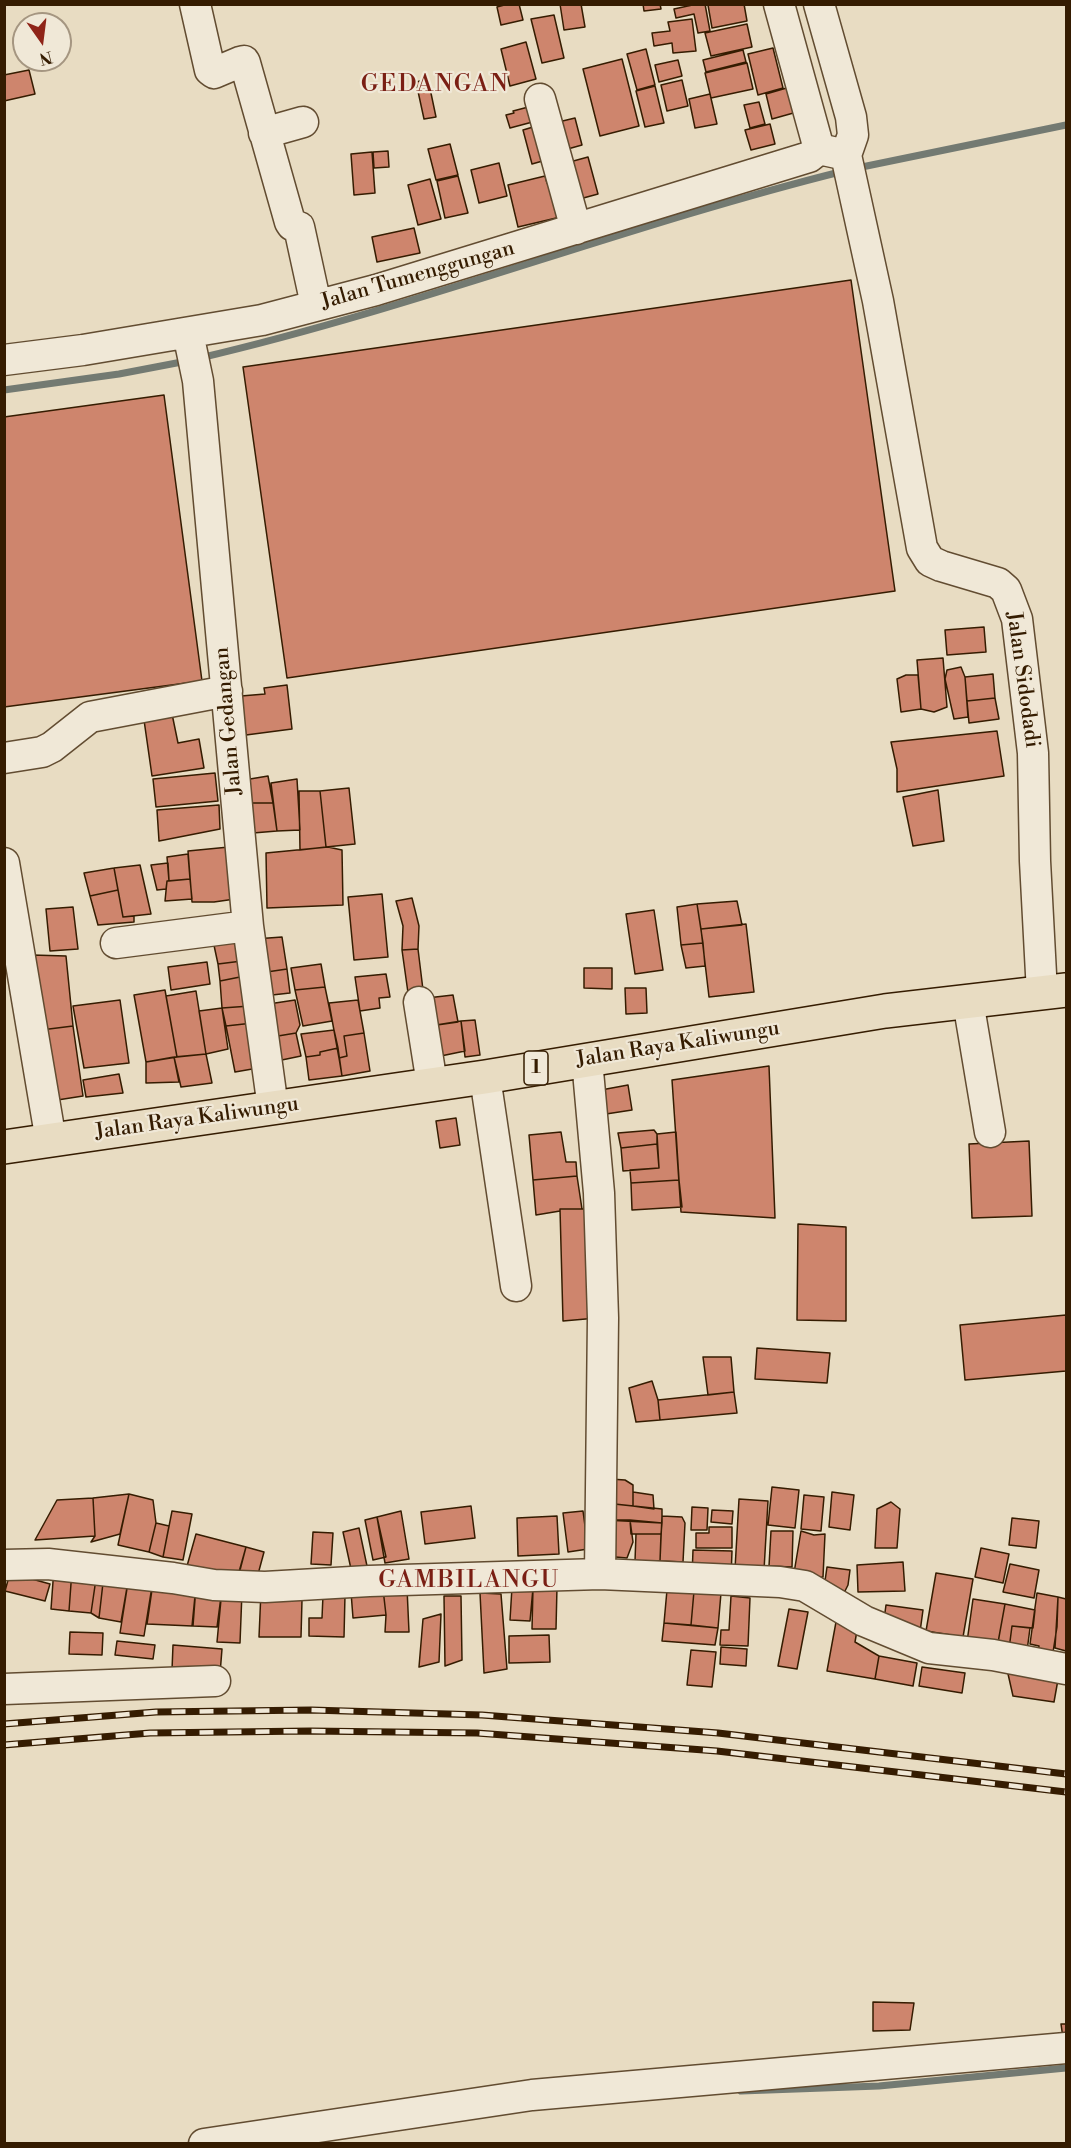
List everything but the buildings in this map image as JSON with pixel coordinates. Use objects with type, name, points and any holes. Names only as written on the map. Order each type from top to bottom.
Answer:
[{"type":"main road","name":"Jalan Raya Kaliwungu","points":[[4,1147],[485,1077],[885,1011],[1054,991]]},
{"type":"street","points":[[195,4],[210,70],[214,73],[244,61],[290,222],[292,225],[311,224],[316,305]]},
{"type":"street","name":"Jalan Sidodadi","points":[[779,4],[841,161],[878,301],[901,423],[916,528],[922,548],[930,561],[998,583],[1006,590],[1017,619],[1033,753],[1035,861],[1054,991]]},
{"type":"street","points":[[819,4],[851,117],[853,135],[841,161]]},
{"type":"street","points":[[540,99],[576,229]]},
{"type":"street","points":[[264,133],[303,122]]},
{"type":"street","name":"Jalan Tumenggungan","points":[[4,360],[189,340],[376,290],[809,157],[841,161]]},
{"type":"street","name":"Jalan Gedangan","points":[[189,340],[198,381],[248,926],[273,1108]]},
{"type":"street","points":[[4,758],[42,752],[52,747],[90,717],[227,692]]},
{"type":"street","points":[[4,863],[51,1141]]},
{"type":"street","points":[[116,943],[248,926]]},
{"type":"street","points":[[969,1001],[990,1132]]},
{"type":"street","points":[[419,1002],[432,1084]]},
{"type":"street","points":[[587,1060],[599,1193],[603,1318],[600,1574]]},
{"type":"street","points":[[485,1077],[516,1286]]},
{"type":"street","points":[[4,1565],[48,1564],[214,1585],[265,1587],[369,1581],[600,1574],[796,1584],[805,1586],[864,1621],[929,1648],[993,1655],[1066,1669]]},
{"type":"street","points":[[4,1689],[215,1681]]},
{"type":"street","points":[[204,2144],[532,2095],[1066,2048]]},
{"type":"waterway","points":[[857,168],[1066,125]]},
{"type":"waterway","points":[[200,358],[362,315],[682,216],[844,171]]},
{"type":"waterway","points":[[4,390],[119,374],[187,361]]},
{"type":"waterway","points":[[741,2091],[879,2086],[1066,2068]]},
{"type":"railway","points":[[4,1724],[156,1712],[311,1710],[482,1715],[718,1733],[1066,1774]]},
{"type":"railway","points":[[4,1745],[150,1733],[310,1731],[477,1733],[717,1751],[1066,1792]]},
{"type":"district","name":"GEDANGAN","points":[[435,85]]},
{"type":"district","name":"GAMBILANGU","points":[[469,1581]]}]
